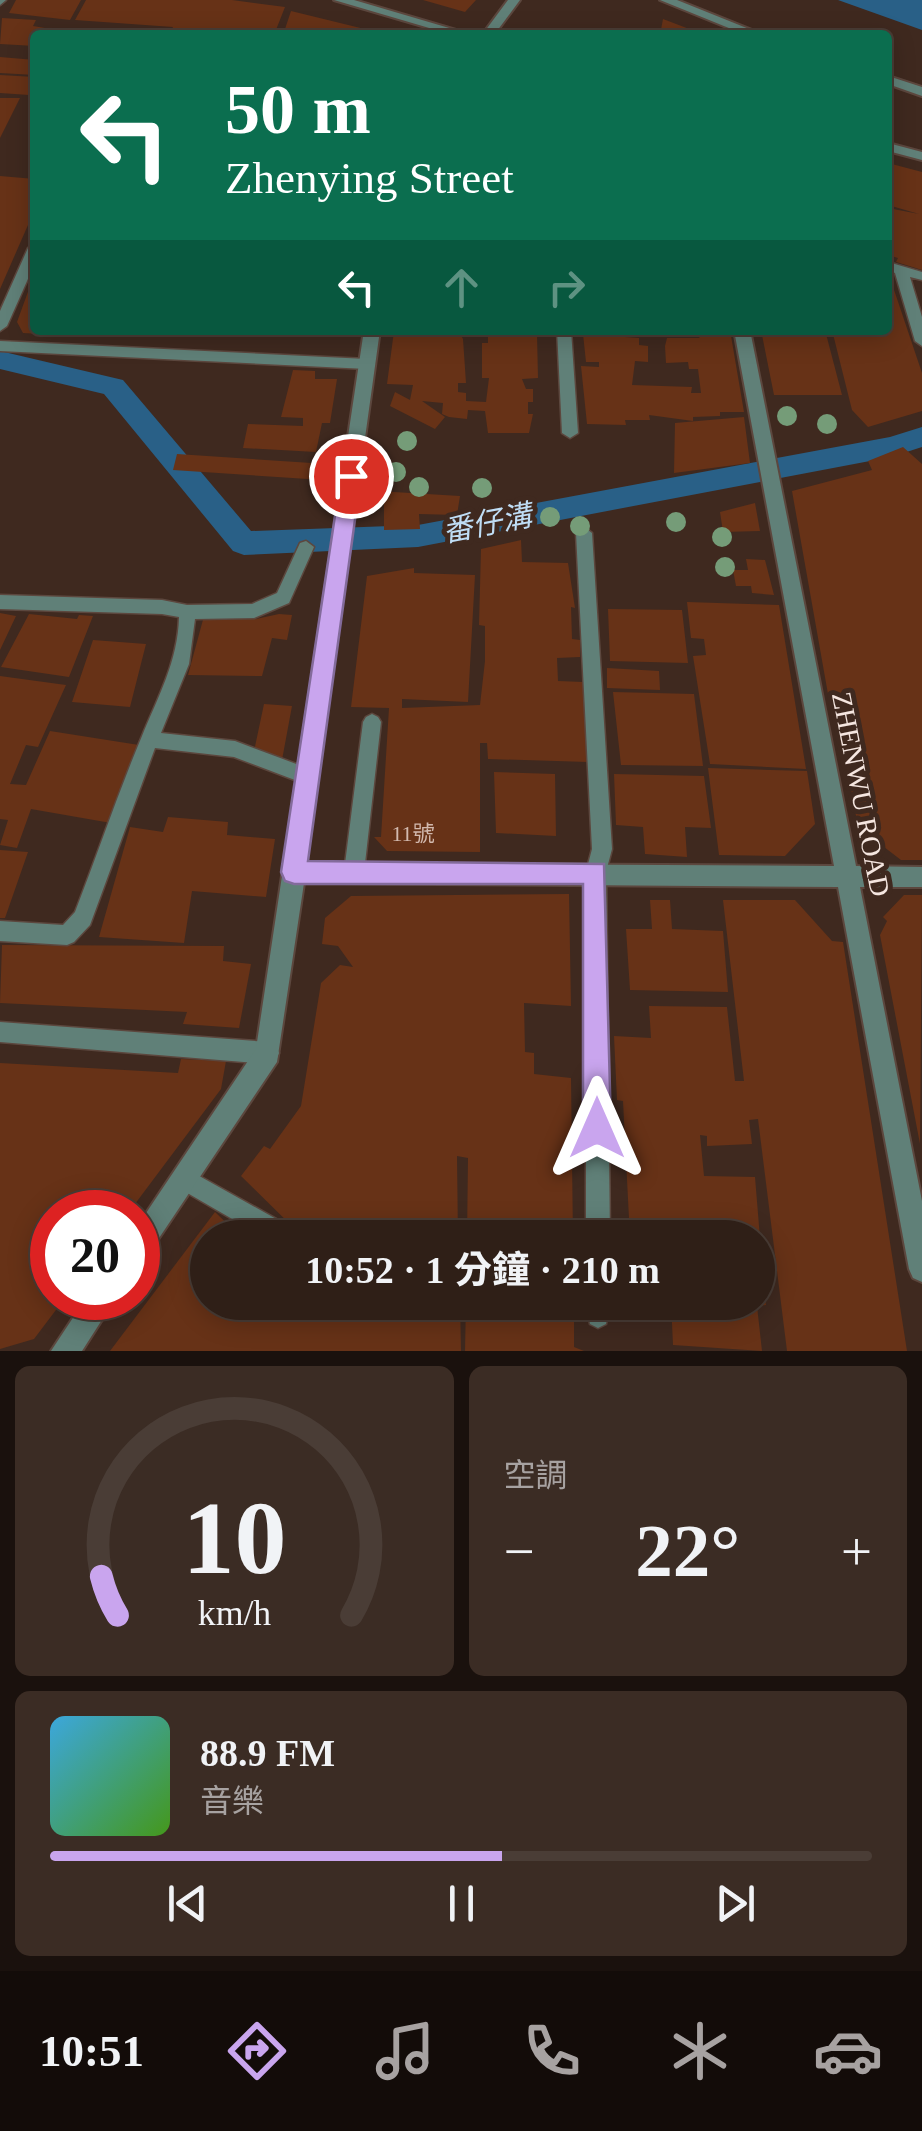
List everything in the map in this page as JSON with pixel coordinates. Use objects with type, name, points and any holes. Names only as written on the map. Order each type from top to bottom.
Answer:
[{"type":"street","points":[[340,0],[449,30]]},
{"type":"street","points":[[492,30],[514,0]]},
{"type":"street","points":[[666,0],[745,30]]},
{"type":"street","points":[[892,81],[922,92]]},
{"type":"street","points":[[892,148],[922,156]]},
{"type":"street","points":[[160,1215],[268,1053],[371,335]]},
{"type":"street","name":"ZHENWU ROAD","points":[[743,335],[922,1269]]},
{"type":"street","points":[[294,872],[922,878]]},
{"type":"street","points":[[65,1351],[87,1320]]},
{"type":"lane","points":[[0,326],[30,259]]},
{"type":"lane","points":[[894,268],[922,276]]},
{"type":"lane","points":[[894,268],[922,341]]},
{"type":"lane","points":[[564,335],[570,434]]},
{"type":"lane","points":[[0,346],[163,345],[367,364]]},
{"type":"lane","points":[[584,533],[602,849],[596,872],[598,1220]]},
{"type":"lane","points":[[0,602],[162,607],[187,612],[254,611],[283,598],[306,547]]},
{"type":"lane","points":[[0,931],[67,935],[83,918],[149,740],[176,682],[188,633],[187,612]]},
{"type":"lane","points":[[354,872],[372,722]]},
{"type":"lane","points":[[149,740],[235,750],[308,777]]},
{"type":"lane","points":[[0,1032],[268,1053]]},
{"type":"lane","points":[[185,1179],[257,1220]]},
{"type":"water","points":[[838,0],[922,0],[922,30]]},
{"type":"building","points":[[16,0],[81,0],[70,20],[9,13]]},
{"type":"building","points":[[86,0],[232,0],[285,7],[276,30],[172,30],[173,27],[75,20]]},
{"type":"building","points":[[423,0],[476,0],[465,12]]},
{"type":"building","points":[[291,11],[369,30],[285,30]]},
{"type":"building","points":[[2,18],[36,20],[33,26],[57,30],[30,30],[30,46],[0,44]]},
{"type":"building","points":[[663,19],[692,30],[661,30]]},
{"type":"building","points":[[0,57],[30,60],[30,75],[0,73]]},
{"type":"building","points":[[0,75],[30,77],[29,95],[0,93]]},
{"type":"building","points":[[0,98],[20,98],[0,138]]},
{"type":"building","points":[[892,164],[922,172],[922,270],[896,262],[898,258],[892,256],[892,209],[919,214],[892,206]]},
{"type":"building","points":[[0,176],[30,179],[30,220],[0,289]]},
{"type":"building","points":[[892,284],[922,373],[922,411],[868,427],[852,410],[833,335],[892,335]]},
{"type":"building","points":[[30,289],[30,333],[23,333],[17,322]]},
{"type":"building","points":[[393,335],[461,335],[466,383],[458,383],[458,392],[466,393],[466,401],[486,402],[489,378],[482,378],[482,343],[488,343],[488,335],[537,335],[538,378],[522,379],[526,389],[533,389],[533,402],[528,402],[528,414],[533,414],[529,433],[488,433],[485,411],[468,410],[467,419],[449,417],[442,414],[443,403],[422,401],[445,417],[435,429],[390,406],[395,392],[410,400],[413,385],[387,384]]},
{"type":"building","points":[[583,335],[639,338],[639,345],[648,346],[648,362],[635,361],[632,385],[692,387],[691,393],[701,393],[698,369],[689,369],[688,362],[666,363],[665,346],[667,338],[731,335],[744,412],[720,412],[720,416],[693,417],[693,421],[649,415],[650,420],[625,420],[626,425],[587,424],[581,366],[599,367],[599,362],[586,362]]},
{"type":"building","points":[[762,335],[826,335],[842,395],[774,395]]},
{"type":"building","points":[[293,370],[315,371],[315,379],[337,379],[330,423],[322,423],[316,452],[243,448],[248,424],[303,426],[303,418],[281,417]]},
{"type":"building","points":[[744,417],[750,463],[674,473],[675,423]]},
{"type":"building","points":[[903,447],[922,464],[922,860],[901,860],[858,827],[847,766],[853,767],[841,711],[831,711],[792,491],[872,470],[868,461]]},
{"type":"building","points":[[177,454],[327,464],[323,480],[173,470]]},
{"type":"building","points":[[377,491],[460,496],[457,515],[419,514],[420,529],[384,530],[384,504],[375,504]]},
{"type":"building","points":[[755,503],[760,531],[723,532],[720,512]]},
{"type":"building","points":[[521,540],[522,562],[568,563],[575,608],[571,607],[572,639],[580,640],[580,657],[557,658],[558,681],[583,682],[588,762],[488,759],[487,743],[480,743],[480,852],[387,851],[374,837],[381,837],[389,708],[351,707],[367,576],[414,568],[414,573],[475,575],[468,702],[402,699],[402,708],[480,705],[485,661],[485,626],[479,625],[481,549]]},
{"type":"building","points":[[746,559],[765,560],[774,595],[752,593],[751,586],[736,586],[733,570],[748,570]]},
{"type":"building","points":[[687,602],[779,605],[806,769],[710,764],[693,656],[706,655],[704,639],[691,638]]},
{"type":"building","points":[[608,609],[682,610],[688,663],[610,661]]},
{"type":"building","points":[[0,613],[16,616],[0,650]]},
{"type":"building","points":[[29,614],[77,619],[79,615],[93,616],[69,677],[1,667]]},
{"type":"building","points":[[292,615],[287,640],[272,638],[262,676],[188,675],[204,616],[256,619]]},
{"type":"building","points":[[93,640],[146,644],[130,707],[72,702]]},
{"type":"building","points":[[607,668],[659,671],[660,690],[607,688]]},
{"type":"building","points":[[0,676],[66,685],[38,747],[26,745],[10,784],[26,785],[50,731],[139,745],[111,823],[31,809],[17,848],[0,845],[8,820],[0,819]]},
{"type":"building","points":[[613,692],[694,694],[703,766],[621,765]]},
{"type":"building","points":[[264,704],[292,706],[282,760],[253,756]]},
{"type":"building","points":[[708,768],[807,771],[815,824],[785,856],[719,855]]},
{"type":"building","points":[[494,772],[555,774],[556,836],[496,833]]},
{"type":"building","points":[[614,774],[704,776],[711,828],[685,827],[687,857],[645,854],[643,827],[616,825]]},
{"type":"building","points":[[168,817],[228,822],[227,835],[275,839],[266,897],[192,891],[184,943],[99,937],[130,827],[163,832]]},
{"type":"building","points":[[0,850],[28,852],[5,918],[0,918]]},
{"type":"building","points":[[569,894],[571,1006],[524,1003],[525,1052],[534,1053],[534,1074],[571,1078],[573,1220],[467,1220],[468,1158],[457,1156],[458,1220],[286,1220],[241,1176],[264,1146],[270,1149],[301,1106],[321,983],[340,965],[353,967],[338,946],[322,944],[325,918],[351,896]]},
{"type":"building","points":[[904,895],[922,895],[920,1144],[880,935],[887,921],[883,917]]},
{"type":"building","points":[[650,900],[670,900],[672,929],[723,931],[728,992],[630,990],[626,929],[652,929]]},
{"type":"building","points":[[723,900],[795,900],[832,941],[843,942],[907,1351],[787,1351],[775,1255],[775,1220],[771,1220],[758,1119],[749,1120],[752,1144],[707,1146],[707,1136],[700,1135],[704,1176],[755,1177],[759,1220],[629,1220],[623,1101],[617,1100],[614,1036],[651,1038],[649,1006],[727,1007],[735,1081],[744,1081]]},
{"type":"building","points":[[2,945],[224,946],[223,961],[251,964],[239,1028],[183,1024],[187,1012],[0,1003]]},
{"type":"building","points":[[181,1059],[226,1061],[221,1089],[145,1190],[30,1190],[30,1320],[48,1320],[34,1339],[0,1349],[0,1063],[178,1073]]},
{"type":"building","points":[[190,1245],[190,1320],[460,1320],[461,1351],[110,1351],[133,1320],[160,1320],[160,1285]]},
{"type":"building","points":[[466,1320],[574,1320],[574,1347],[584,1351],[465,1351]]},
{"type":"building","points":[[672,1320],[759,1320],[762,1351],[673,1345]]},
{"type":"waterway","name":"番仔溝","points":[[0,360],[113,387],[244,543],[418,536],[891,447],[922,437]]},
{"type":"route","points":[[351,476],[294,872],[596,872],[597,1128]]}]
